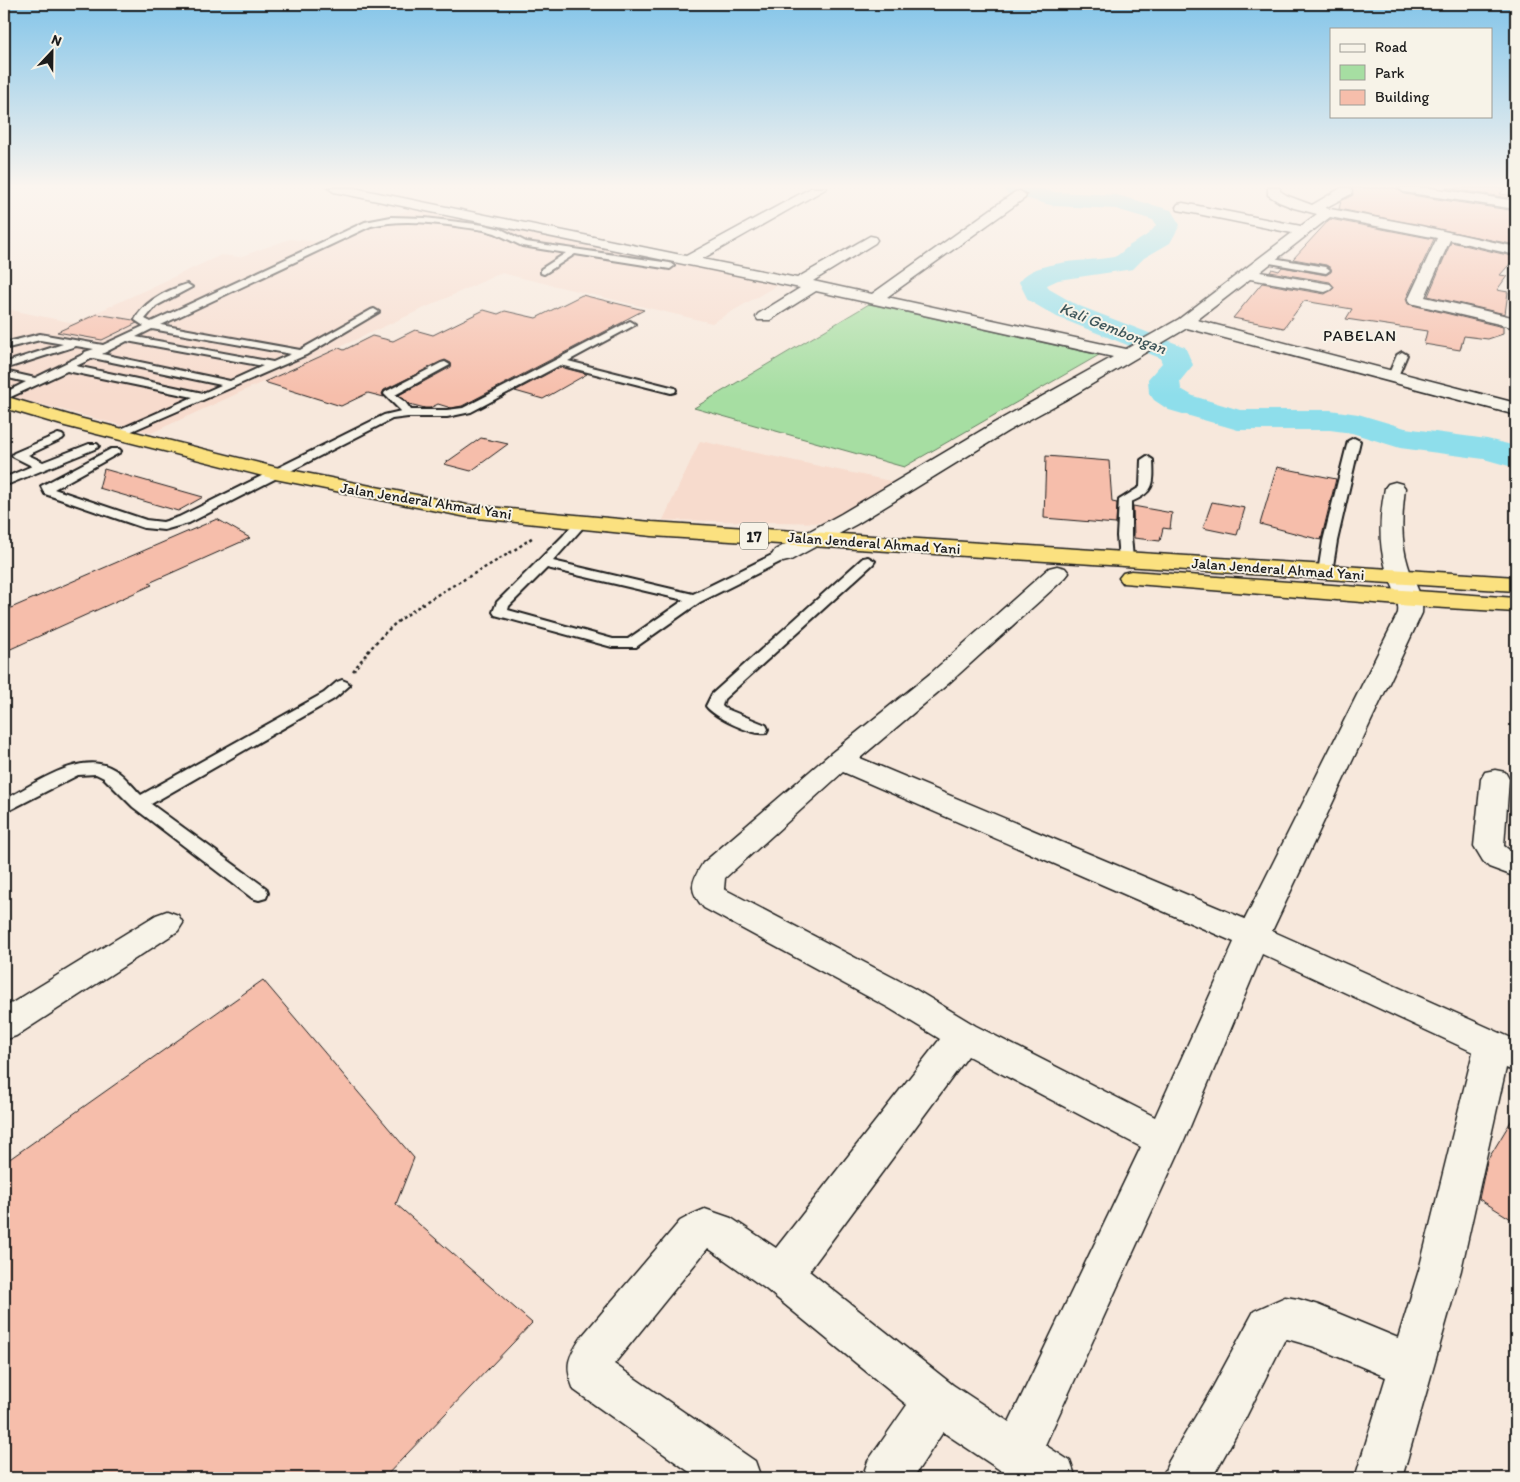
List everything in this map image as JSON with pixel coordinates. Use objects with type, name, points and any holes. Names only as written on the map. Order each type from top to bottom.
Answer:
[{"type":"highway","name":"Jalan Jenderal Ahmad Yani","points":[[4,402],[116,443],[252,485],[337,504],[446,524],[535,536],[575,531],[812,539],[1325,572],[1406,588],[1516,605]]},
{"type":"highway","name":"Jalan Jenderal Ahmad Yani","points":[[4,422],[93,446],[116,443],[662,548],[1057,573],[1406,588],[1516,584]]},
{"type":"street","points":[[668,257],[1134,352]]},
{"type":"street","points":[[687,261],[694,257]]},
{"type":"street","points":[[764,317],[845,257]]},
{"type":"street","points":[[876,299],[934,257]]},
{"type":"street","points":[[783,556],[1001,427],[1164,336],[1271,257]]},
{"type":"street","points":[[1435,257],[1416,300],[1516,323]]},
{"type":"street","points":[[1248,274],[1325,287]]},
{"type":"street","points":[[1185,322],[1516,409]]},
{"type":"street","points":[[738,1478],[590,1374],[590,1361],[598,1350],[694,1234],[705,1228],[718,1231],[781,1275],[937,1401],[1043,1472],[1165,1141],[1208,1045],[1253,936],[1410,613],[1406,588],[1391,534],[1390,516],[1395,488]]},
{"type":"street","points":[[1057,573],[940,678],[840,760],[714,871],[708,879],[706,887],[709,894],[716,900],[902,998],[963,1036],[1165,1141]]},
{"type":"street","points":[[840,760],[1253,936],[1504,1051],[1379,1478]]},
{"type":"street","points":[[1495,779],[1489,846],[1493,854],[1502,861],[1516,866]]},
{"type":"street","points":[[4,1026],[167,923]]},
{"type":"street","points":[[781,1275],[963,1036]]},
{"type":"street","points":[[1186,1478],[1229,1403],[1269,1326],[1276,1321],[1284,1318],[1311,1324],[1413,1366]]},
{"type":"street","points":[[886,1478],[937,1401]]},
{"type":"lane","points":[[4,397],[89,354],[300,257]]},
{"type":"lane","points":[[544,271],[565,257]]},
{"type":"lane","points":[[609,257],[670,266]]},
{"type":"lane","points":[[1267,260],[1326,270]]},
{"type":"lane","points":[[187,287],[162,298],[143,313],[140,320],[151,326],[302,353]]},
{"type":"lane","points":[[374,312],[302,353],[204,396],[116,443],[56,479],[47,486],[49,491],[144,524],[164,526],[184,520],[388,417],[407,414],[446,415],[467,410],[630,324]]},
{"type":"lane","points":[[4,346],[40,337],[103,348]]},
{"type":"lane","points":[[126,338],[274,365]]},
{"type":"lane","points":[[4,366],[75,344]]},
{"type":"lane","points":[[89,354],[231,384]]},
{"type":"lane","points":[[1393,376],[1402,355]]},
{"type":"lane","points":[[559,362],[671,390]]},
{"type":"lane","points":[[407,414],[402,404],[391,398],[389,394],[392,390],[445,365]]},
{"type":"lane","points":[[64,367],[204,396]]},
{"type":"lane","points":[[4,374],[35,381]]},
{"type":"lane","points":[[41,466],[18,455],[58,437]]},
{"type":"lane","points":[[1325,572],[1330,541],[1354,441]]},
{"type":"lane","points":[[4,482],[93,446]]},
{"type":"lane","points":[[1126,559],[1124,536],[1125,500],[1143,494],[1147,488],[1147,460]]},
{"type":"lane","points":[[575,531],[502,605],[500,612],[612,643],[632,644],[695,599],[783,556]]},
{"type":"lane","points":[[760,729],[718,710],[714,706],[717,697],[868,561]]},
{"type":"lane","points":[[544,563],[695,599]]},
{"type":"lane","points":[[139,803],[329,696],[342,685]]},
{"type":"lane","points":[[4,807],[75,770],[98,768],[110,774],[139,803],[259,893]]},
{"type":"path","points":[[342,685],[364,656],[398,622],[428,600],[510,556],[535,536]]},
{"type":"shaded area","points":[[216,257],[651,257],[781,283],[712,323],[501,273],[151,433],[4,395],[4,313],[11,310],[74,323]]},
{"type":"shaded area","points":[[700,441],[895,482],[833,523],[663,520]]},
{"type":"green space","points":[[869,304],[1099,355],[904,467],[694,408]]},
{"type":"building","points":[[1295,257],[1426,257],[1406,299],[1408,304],[1503,327],[1503,334],[1488,339],[1464,336],[1460,350],[1424,344],[1427,331],[1346,319],[1352,309],[1304,301],[1284,328],[1233,318],[1262,283],[1325,294],[1334,288],[1330,282],[1270,272],[1272,269],[1279,271],[1282,267],[1326,275],[1331,272],[1331,268],[1326,265],[1293,259]]},
{"type":"building","points":[[1445,257],[1516,257],[1500,275],[1507,276],[1497,290],[1508,292],[1505,314],[1428,296]]},
{"type":"building","points":[[582,295],[644,310],[462,406],[451,408],[438,404],[425,408],[409,404],[399,395],[451,367],[451,363],[445,360],[384,390],[382,394],[384,397],[368,393],[341,406],[264,382],[339,348],[344,350],[372,336],[393,341],[415,330],[433,335],[484,310],[498,314],[505,311],[536,318]]},
{"type":"building","points":[[97,314],[133,320],[137,323],[102,340],[57,332]]},
{"type":"building","points":[[560,367],[587,374],[543,399],[515,391]]},
{"type":"building","points":[[481,438],[508,444],[471,471],[444,464]]},
{"type":"building","points":[[1046,456],[1109,461],[1112,502],[1117,503],[1116,524],[1044,518]]},
{"type":"building","points":[[1277,467],[1336,479],[1321,540],[1260,524]]},
{"type":"building","points":[[104,469],[203,497],[178,511],[99,488]]},
{"type":"building","points":[[1212,502],[1245,508],[1237,535],[1203,528]]},
{"type":"building","points":[[1133,506],[1172,513],[1170,529],[1163,528],[1160,541],[1134,538]]},
{"type":"building","points":[[217,519],[250,538],[149,583],[152,585],[4,652],[4,611]]},
{"type":"building","points":[[263,980],[414,1158],[396,1204],[532,1323],[384,1478],[4,1478],[4,1163]]},
{"type":"building","points":[[1516,1113],[1516,1222],[1479,1199],[1487,1161]]},
{"type":"waterway","name":"Kali Gembongan","points":[[1130,257],[1124,263],[1052,273],[1032,282],[1038,294],[1067,311],[1174,353],[1178,365],[1164,379],[1165,393],[1181,403],[1238,420],[1330,420],[1358,424],[1400,438],[1487,449],[1516,457]]},
{"type":"district","name":"PABELAN","points":[[1360,335]]}]
